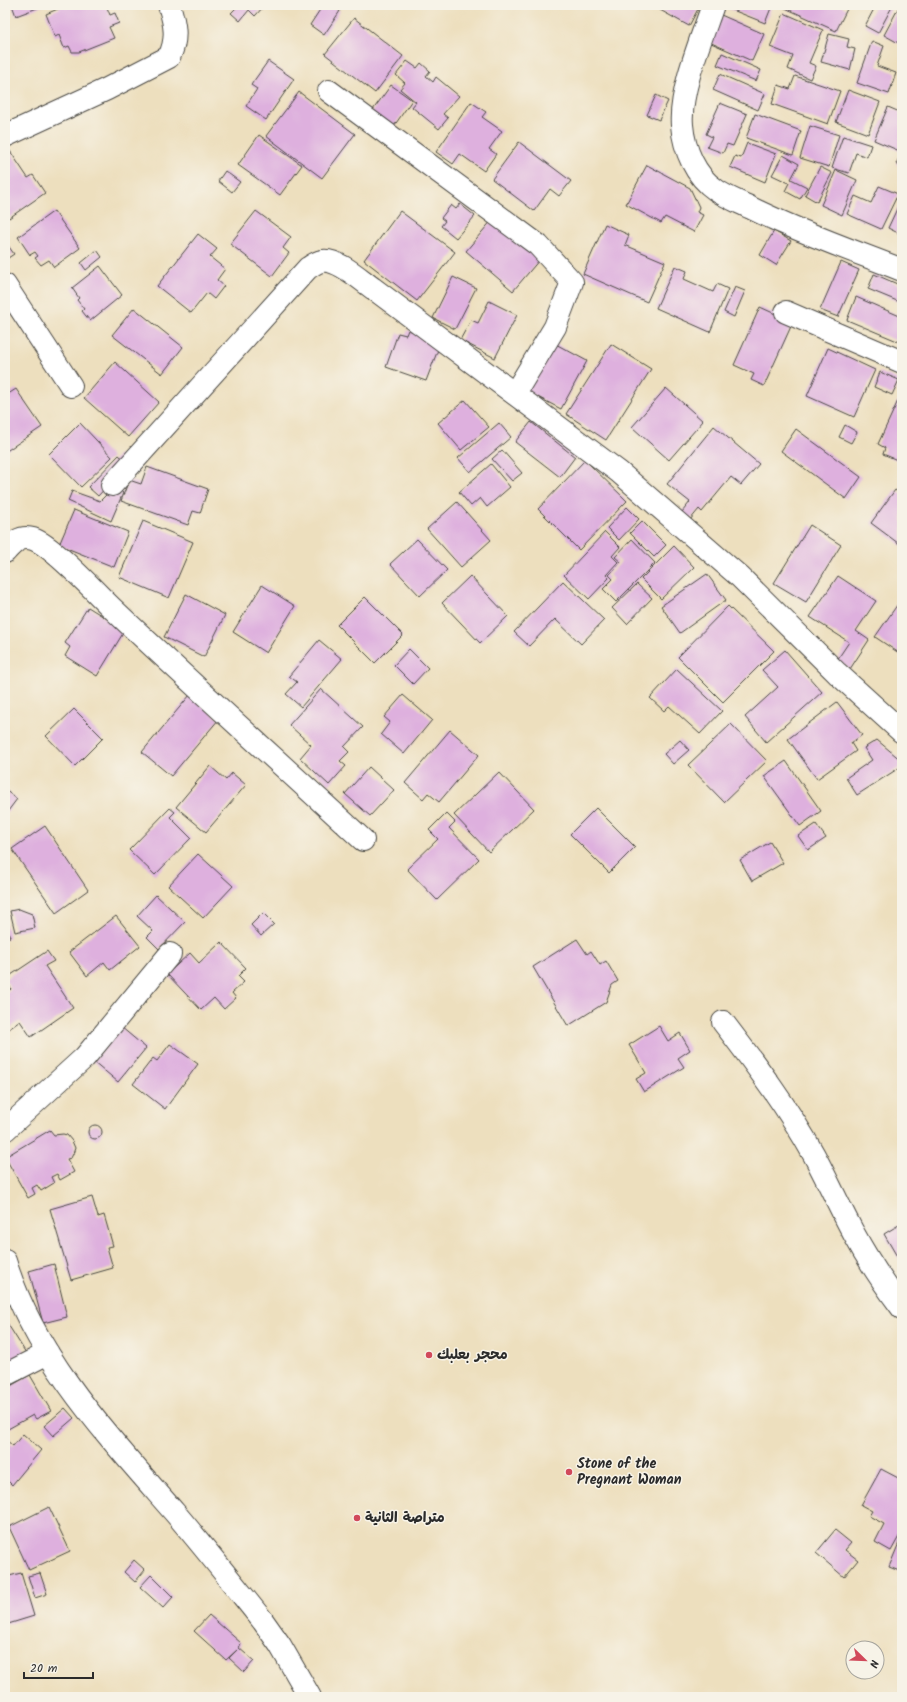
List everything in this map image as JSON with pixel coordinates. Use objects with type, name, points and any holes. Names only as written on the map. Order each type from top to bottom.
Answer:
[{"type":"street","points":[[5,136],[107,89],[169,57],[174,47],[176,34],[169,5]]},
{"type":"street","points":[[713,5],[688,79],[682,123],[685,145],[692,162],[702,177],[715,190],[773,219],[902,270]]},
{"type":"street","points":[[329,92],[538,245],[572,282],[555,327],[515,393]]},
{"type":"street","points":[[112,485],[308,268],[316,262],[324,260],[348,270],[619,472],[740,577],[837,673],[902,732]]},
{"type":"street","points":[[5,285],[71,386]]},
{"type":"street","points":[[786,312],[902,362]]},
{"type":"street","points":[[5,552],[13,543],[22,538],[32,538],[49,549],[364,840]]},
{"type":"street","points":[[5,1130],[85,1057],[170,954]]},
{"type":"street","points":[[723,1022],[762,1073],[791,1115],[814,1156],[854,1235],[871,1264],[902,1308]]},
{"type":"street","points":[[5,1261],[21,1303],[58,1370],[88,1410],[264,1621],[280,1645],[310,1697]]},
{"type":"street","points":[[5,1375],[48,1353]]},
{"type":"building","points":[[12,5],[45,5],[16,16]]},
{"type":"building","points":[[59,5],[106,5],[110,15],[115,13],[119,23],[109,27],[114,38],[79,52],[72,52],[69,46],[64,48],[59,35],[55,37],[46,14],[60,8]]},
{"type":"building","points":[[239,5],[265,5],[255,16],[249,10],[240,21],[231,13]]},
{"type":"building","points":[[323,5],[331,5],[340,11],[324,35],[310,25]]},
{"type":"building","points":[[651,5],[691,5],[698,9],[689,26]]},
{"type":"building","points":[[720,5],[764,5],[771,8],[765,23]]},
{"type":"building","points":[[784,5],[839,5],[847,9],[836,31],[783,7]]},
{"type":"building","points":[[876,5],[893,5],[878,33],[865,26]]},
{"type":"building","points":[[900,5],[902,5],[902,45],[884,35]]},
{"type":"building","points":[[784,13],[823,30],[809,63],[816,66],[810,79],[788,69],[793,56],[770,47]]},
{"type":"building","points":[[721,15],[764,34],[752,61],[709,42]]},
{"type":"building","points":[[354,18],[403,56],[375,93],[325,54]]},
{"type":"building","points":[[829,34],[849,39],[847,47],[855,49],[850,70],[821,62]]},
{"type":"building","points":[[872,41],[884,46],[877,66],[896,73],[889,94],[857,83]]},
{"type":"building","points":[[722,53],[761,70],[756,81],[717,65]]},
{"type":"building","points":[[268,61],[294,79],[266,120],[246,106],[257,89],[251,85]]},
{"type":"building","points":[[407,61],[417,68],[421,63],[430,71],[426,76],[433,82],[436,77],[459,96],[443,114],[448,118],[439,129],[412,107],[416,102],[400,89],[405,83],[396,75]]},
{"type":"building","points":[[720,74],[765,94],[758,110],[713,90]]},
{"type":"building","points":[[795,76],[840,91],[828,124],[772,104],[778,85],[790,89]]},
{"type":"building","points":[[391,85],[412,100],[392,129],[370,114]]},
{"type":"building","points":[[848,90],[880,102],[868,134],[836,122]]},
{"type":"building","points":[[299,92],[355,134],[322,178],[266,136]]},
{"type":"building","points":[[656,95],[668,101],[659,120],[647,115]]},
{"type":"building","points":[[471,102],[486,112],[482,117],[502,131],[489,149],[496,154],[484,171],[460,154],[453,164],[436,152]]},
{"type":"building","points":[[720,103],[747,114],[733,146],[727,144],[723,153],[707,147],[712,137],[706,134]]},
{"type":"building","points":[[888,107],[902,113],[902,152],[874,140]]},
{"type":"building","points":[[755,114],[801,131],[793,155],[746,138]]},
{"type":"building","points":[[810,126],[839,135],[829,167],[800,158]]},
{"type":"building","points":[[259,135],[302,165],[280,195],[238,165]]},
{"type":"building","points":[[843,136],[871,145],[867,157],[856,153],[849,173],[832,168]]},
{"type":"building","points":[[519,142],[571,181],[559,196],[550,189],[534,211],[492,179]]},
{"type":"building","points":[[747,143],[776,154],[765,182],[730,167],[735,156],[741,158]]},
{"type":"building","points":[[10,151],[28,178],[33,175],[45,193],[9,218],[5,212],[5,155]]},
{"type":"building","points":[[902,152],[902,167],[896,164]]},
{"type":"building","points":[[783,155],[799,164],[791,179],[807,187],[800,199],[785,191],[789,183],[772,175]]},
{"type":"building","points":[[647,165],[690,188],[699,207],[697,212],[703,215],[694,232],[665,217],[661,223],[626,204]]},
{"type":"building","points":[[820,167],[832,173],[817,202],[805,195]]},
{"type":"building","points":[[836,170],[857,180],[842,215],[821,205]]},
{"type":"building","points":[[225,171],[240,182],[232,192],[218,181]]},
{"type":"building","points":[[879,186],[898,194],[881,229],[847,214],[855,196],[871,203]]},
{"type":"building","points":[[902,198],[902,235],[888,228]]},
{"type":"building","points":[[460,204],[475,216],[456,238],[441,226],[445,221],[441,218],[451,205],[456,209]]},
{"type":"building","points":[[54,211],[80,248],[54,267],[49,260],[41,265],[35,258],[38,256],[35,252],[30,255],[18,237]]},
{"type":"building","points":[[256,211],[291,237],[283,248],[289,253],[272,276],[230,244]]},
{"type":"building","points":[[400,211],[455,252],[417,301],[364,260]]},
{"type":"building","points":[[492,220],[540,259],[513,291],[466,251]]},
{"type":"building","points":[[605,224],[629,235],[625,245],[665,262],[647,302],[583,274]]},
{"type":"building","points":[[774,231],[791,241],[776,265],[760,255]]},
{"type":"building","points":[[198,234],[217,249],[210,257],[225,269],[217,280],[224,286],[214,299],[207,293],[191,313],[157,286]]},
{"type":"building","points":[[7,244],[14,254],[5,260],[5,246]]},
{"type":"building","points":[[97,250],[102,257],[86,270],[81,263]]},
{"type":"building","points":[[841,262],[859,270],[838,317],[820,310]]},
{"type":"building","points":[[100,266],[122,295],[90,321],[82,311],[84,309],[77,300],[79,298],[72,288]]},
{"type":"building","points":[[675,266],[687,271],[684,279],[713,292],[717,284],[728,289],[710,332],[656,308]]},
{"type":"building","points":[[874,274],[902,286],[902,303],[868,289]]},
{"type":"building","points":[[453,277],[476,288],[455,329],[433,318]]},
{"type":"building","points":[[735,287],[745,291],[734,317],[724,312]]},
{"type":"building","points":[[856,297],[902,317],[902,343],[847,320]]},
{"type":"building","points":[[489,301],[517,315],[495,358],[460,340],[471,320],[478,323]]},
{"type":"building","points":[[760,307],[793,322],[764,386],[751,380],[754,374],[734,365]]},
{"type":"building","points":[[134,308],[183,347],[162,374],[112,335]]},
{"type":"building","points":[[408,330],[433,339],[439,347],[426,381],[386,367],[398,333],[406,335]]},
{"type":"building","points":[[552,342],[587,361],[561,409],[526,391]]},
{"type":"building","points":[[611,344],[651,369],[606,440],[566,414]]},
{"type":"building","points":[[828,348],[875,370],[854,417],[807,396]]},
{"type":"building","points":[[115,362],[159,402],[128,437],[84,398]]},
{"type":"building","points":[[880,372],[899,380],[892,395],[874,387]]},
{"type":"building","points":[[666,388],[703,421],[669,460],[632,427]]},
{"type":"building","points":[[16,389],[42,427],[5,452],[5,396]]},
{"type":"building","points":[[902,392],[902,462],[883,454],[885,448],[878,444]]},
{"type":"building","points":[[465,400],[489,427],[461,450],[438,423]]},
{"type":"building","points":[[531,422],[575,457],[560,477],[515,442]]},
{"type":"building","points":[[80,423],[112,457],[81,487],[49,454]]},
{"type":"building","points":[[499,423],[511,437],[470,472],[458,458]]},
{"type":"building","points":[[845,425],[857,432],[851,443],[839,437]]},
{"type":"building","points":[[714,426],[759,464],[741,485],[731,477],[702,512],[699,509],[690,520],[682,512],[690,502],[667,484]]},
{"type":"building","points":[[796,429],[861,477],[846,499],[781,451]]},
{"type":"building","points":[[502,450],[522,473],[512,481],[492,459]]},
{"type":"building","points":[[119,455],[128,463],[98,496],[88,487]]},
{"type":"building","points":[[585,460],[627,501],[579,550],[538,509]]},
{"type":"building","points":[[491,464],[510,487],[487,507],[480,498],[471,506],[459,492]]},
{"type":"building","points":[[147,467],[208,489],[200,513],[193,511],[188,525],[121,501],[129,480],[141,484]]},
{"type":"building","points":[[115,486],[123,493],[111,521],[68,501],[72,491],[100,501]]},
{"type":"building","points":[[895,490],[902,494],[902,546],[871,523]]},
{"type":"building","points":[[457,502],[491,540],[461,567],[427,529]]},
{"type":"building","points":[[627,507],[639,519],[619,540],[607,528]]},
{"type":"building","points":[[74,510],[128,532],[114,567],[59,545]]},
{"type":"building","points":[[143,521],[193,542],[169,598],[119,577]]},
{"type":"building","points":[[642,521],[666,545],[654,557],[630,533]]},
{"type":"building","points":[[810,525],[841,545],[806,602],[774,583]]},
{"type":"building","points":[[605,532],[620,547],[612,556],[618,562],[606,575],[609,578],[589,599],[564,575]]},
{"type":"building","points":[[417,539],[447,570],[420,596],[390,564]]},
{"type":"building","points":[[632,539],[655,563],[616,602],[603,589],[613,579],[609,575],[621,562],[615,557]]},
{"type":"building","points":[[674,546],[694,567],[661,599],[641,579]]},
{"type":"building","points":[[707,574],[726,600],[680,633],[661,606]]},
{"type":"building","points":[[470,576],[508,616],[480,643],[442,603]]},
{"type":"building","points":[[838,576],[876,601],[856,631],[869,640],[850,669],[837,660],[849,642],[810,617]]},
{"type":"building","points":[[563,581],[604,620],[581,644],[555,619],[529,646],[514,632]]},
{"type":"building","points":[[637,584],[652,598],[627,624],[612,608]]},
{"type":"building","points":[[262,585],[295,606],[266,653],[233,632]]},
{"type":"building","points":[[186,594],[225,615],[204,657],[164,637]]},
{"type":"building","points":[[365,597],[403,635],[375,663],[337,625]]},
{"type":"building","points":[[902,598],[902,655],[875,637]]},
{"type":"building","points":[[728,606],[774,651],[723,702],[678,657]]},
{"type":"building","points":[[88,607],[125,630],[97,676],[65,656],[70,647],[65,643]]},
{"type":"building","points":[[319,640],[342,659],[301,707],[286,694],[297,682],[289,676]]},
{"type":"building","points":[[409,649],[428,668],[413,684],[394,665]]},
{"type":"building","points":[[785,650],[822,692],[766,742],[745,717],[778,687],[762,670]]},
{"type":"building","points":[[677,669],[722,711],[700,734],[669,706],[664,711],[650,698]]},
{"type":"building","points":[[321,689],[363,727],[344,747],[349,752],[340,761],[346,766],[329,785],[300,758],[311,745],[289,725]]},
{"type":"building","points":[[190,695],[219,719],[171,776],[142,752]]},
{"type":"building","points":[[403,695],[432,720],[404,754],[381,734],[390,722],[384,717]]},
{"type":"building","points":[[837,702],[862,735],[851,743],[856,751],[817,779],[788,739]]},
{"type":"building","points":[[74,709],[103,738],[75,766],[46,736]]},
{"type":"building","points":[[731,724],[767,761],[724,802],[688,765]]},
{"type":"building","points":[[450,730],[479,755],[439,802],[428,793],[423,799],[405,783]]},
{"type":"building","points":[[680,740],[689,750],[673,764],[664,754]]},
{"type":"building","points":[[877,740],[902,761],[902,766],[857,795],[846,778],[872,760],[864,748]]},
{"type":"building","points":[[786,761],[821,811],[800,826],[764,776]]},
{"type":"building","points":[[210,766],[226,780],[232,773],[246,785],[206,832],[176,807]]},
{"type":"building","points":[[369,767],[394,790],[370,816],[345,794]]},
{"type":"building","points":[[499,772],[534,809],[489,852],[454,815]]},
{"type":"building","points":[[5,790],[17,799],[5,815]]},
{"type":"building","points":[[170,808],[175,812],[170,817],[191,838],[155,875],[129,850]]},
{"type":"building","points":[[596,808],[635,847],[609,873],[570,834]]},
{"type":"building","points":[[446,813],[455,822],[449,828],[479,859],[437,900],[407,869],[438,839],[429,830]]},
{"type":"building","points":[[816,824],[826,838],[808,850],[798,836]]},
{"type":"building","points":[[45,826],[88,890],[56,913],[12,849]]},
{"type":"building","points":[[770,842],[783,863],[752,881],[740,860]]},
{"type":"building","points":[[198,854],[233,886],[203,918],[168,886]]},
{"type":"building","points":[[156,895],[185,922],[159,949],[147,937],[153,931],[137,916]]},
{"type":"building","points":[[19,909],[32,914],[35,928],[15,932],[10,911]]},
{"type":"building","points":[[263,913],[274,924],[261,936],[251,925]]},
{"type":"building","points":[[116,916],[140,946],[110,970],[104,962],[87,976],[69,952]]},
{"type":"building","points":[[5,922],[10,937],[5,939]]},
{"type":"building","points":[[577,939],[587,954],[591,951],[600,965],[606,961],[618,981],[612,985],[606,1002],[568,1026],[533,967]]},
{"type":"building","points":[[221,942],[246,968],[238,976],[244,982],[232,993],[236,998],[224,1009],[214,998],[201,1010],[167,974],[190,953],[199,963]]},
{"type":"building","points":[[47,951],[54,961],[45,966],[73,1008],[31,1037],[20,1021],[5,1032],[5,993],[11,989],[5,979]]},
{"type":"building","points":[[659,1026],[668,1041],[680,1033],[690,1050],[678,1058],[684,1067],[644,1092],[636,1079],[646,1073],[629,1045]]},
{"type":"building","points":[[121,1027],[146,1048],[118,1082],[93,1061]]},
{"type":"building","points":[[170,1044],[198,1064],[165,1109],[133,1084],[153,1058],[157,1061]]},
{"type":"building","points":[[92,1125],[98,1125],[102,1129],[102,1135],[98,1139],[92,1139],[88,1135],[88,1129]]},
{"type":"building","points":[[50,1130],[54,1135],[67,1135],[72,1141],[75,1148],[71,1158],[67,1159],[74,1172],[60,1180],[57,1174],[51,1177],[54,1183],[41,1191],[37,1185],[32,1188],[35,1194],[28,1198],[5,1157]]},
{"type":"building","points":[[92,1197],[98,1217],[104,1215],[113,1246],[107,1247],[113,1268],[71,1280],[50,1209]]},
{"type":"building","points":[[902,1223],[902,1265],[884,1234]]},
{"type":"building","points":[[54,1264],[67,1317],[43,1323],[29,1271]]},
{"type":"building","points":[[7,1323],[26,1353],[5,1366],[5,1324]]},
{"type":"building","points":[[30,1375],[51,1411],[36,1419],[33,1415],[8,1429],[5,1424],[5,1389]]},
{"type":"building","points":[[65,1408],[74,1418],[53,1436],[44,1426]]},
{"type":"building","points":[[23,1434],[41,1450],[12,1485],[5,1478],[5,1439],[13,1446]]},
{"type":"building","points":[[881,1469],[902,1480],[902,1531],[891,1551],[875,1542],[884,1524],[869,1516],[872,1511],[861,1505]]},
{"type":"building","points":[[49,1507],[70,1551],[29,1570],[9,1527]]},
{"type":"building","points":[[835,1530],[851,1543],[845,1550],[858,1560],[844,1577],[816,1553]]},
{"type":"building","points":[[901,1538],[902,1539],[902,1572],[889,1567]]},
{"type":"building","points":[[134,1560],[145,1570],[135,1582],[124,1572]]},
{"type":"building","points":[[21,1573],[34,1616],[5,1625],[5,1577]]},
{"type":"building","points":[[40,1573],[47,1594],[35,1598],[28,1576]]},
{"type":"building","points":[[151,1575],[173,1597],[163,1608],[140,1587]]},
{"type":"building","points":[[209,1615],[241,1643],[239,1648],[254,1661],[244,1672],[229,1658],[238,1649],[226,1660],[194,1631]]},
{"type":"place","name":"محجر بعلبك","points":[[429,1355]]},
{"type":"place","name":"Stone of the Pregnant Woman","points":[[569,1472]]},
{"type":"place","name":"متراصة الثانية","points":[[357,1518]]}]
